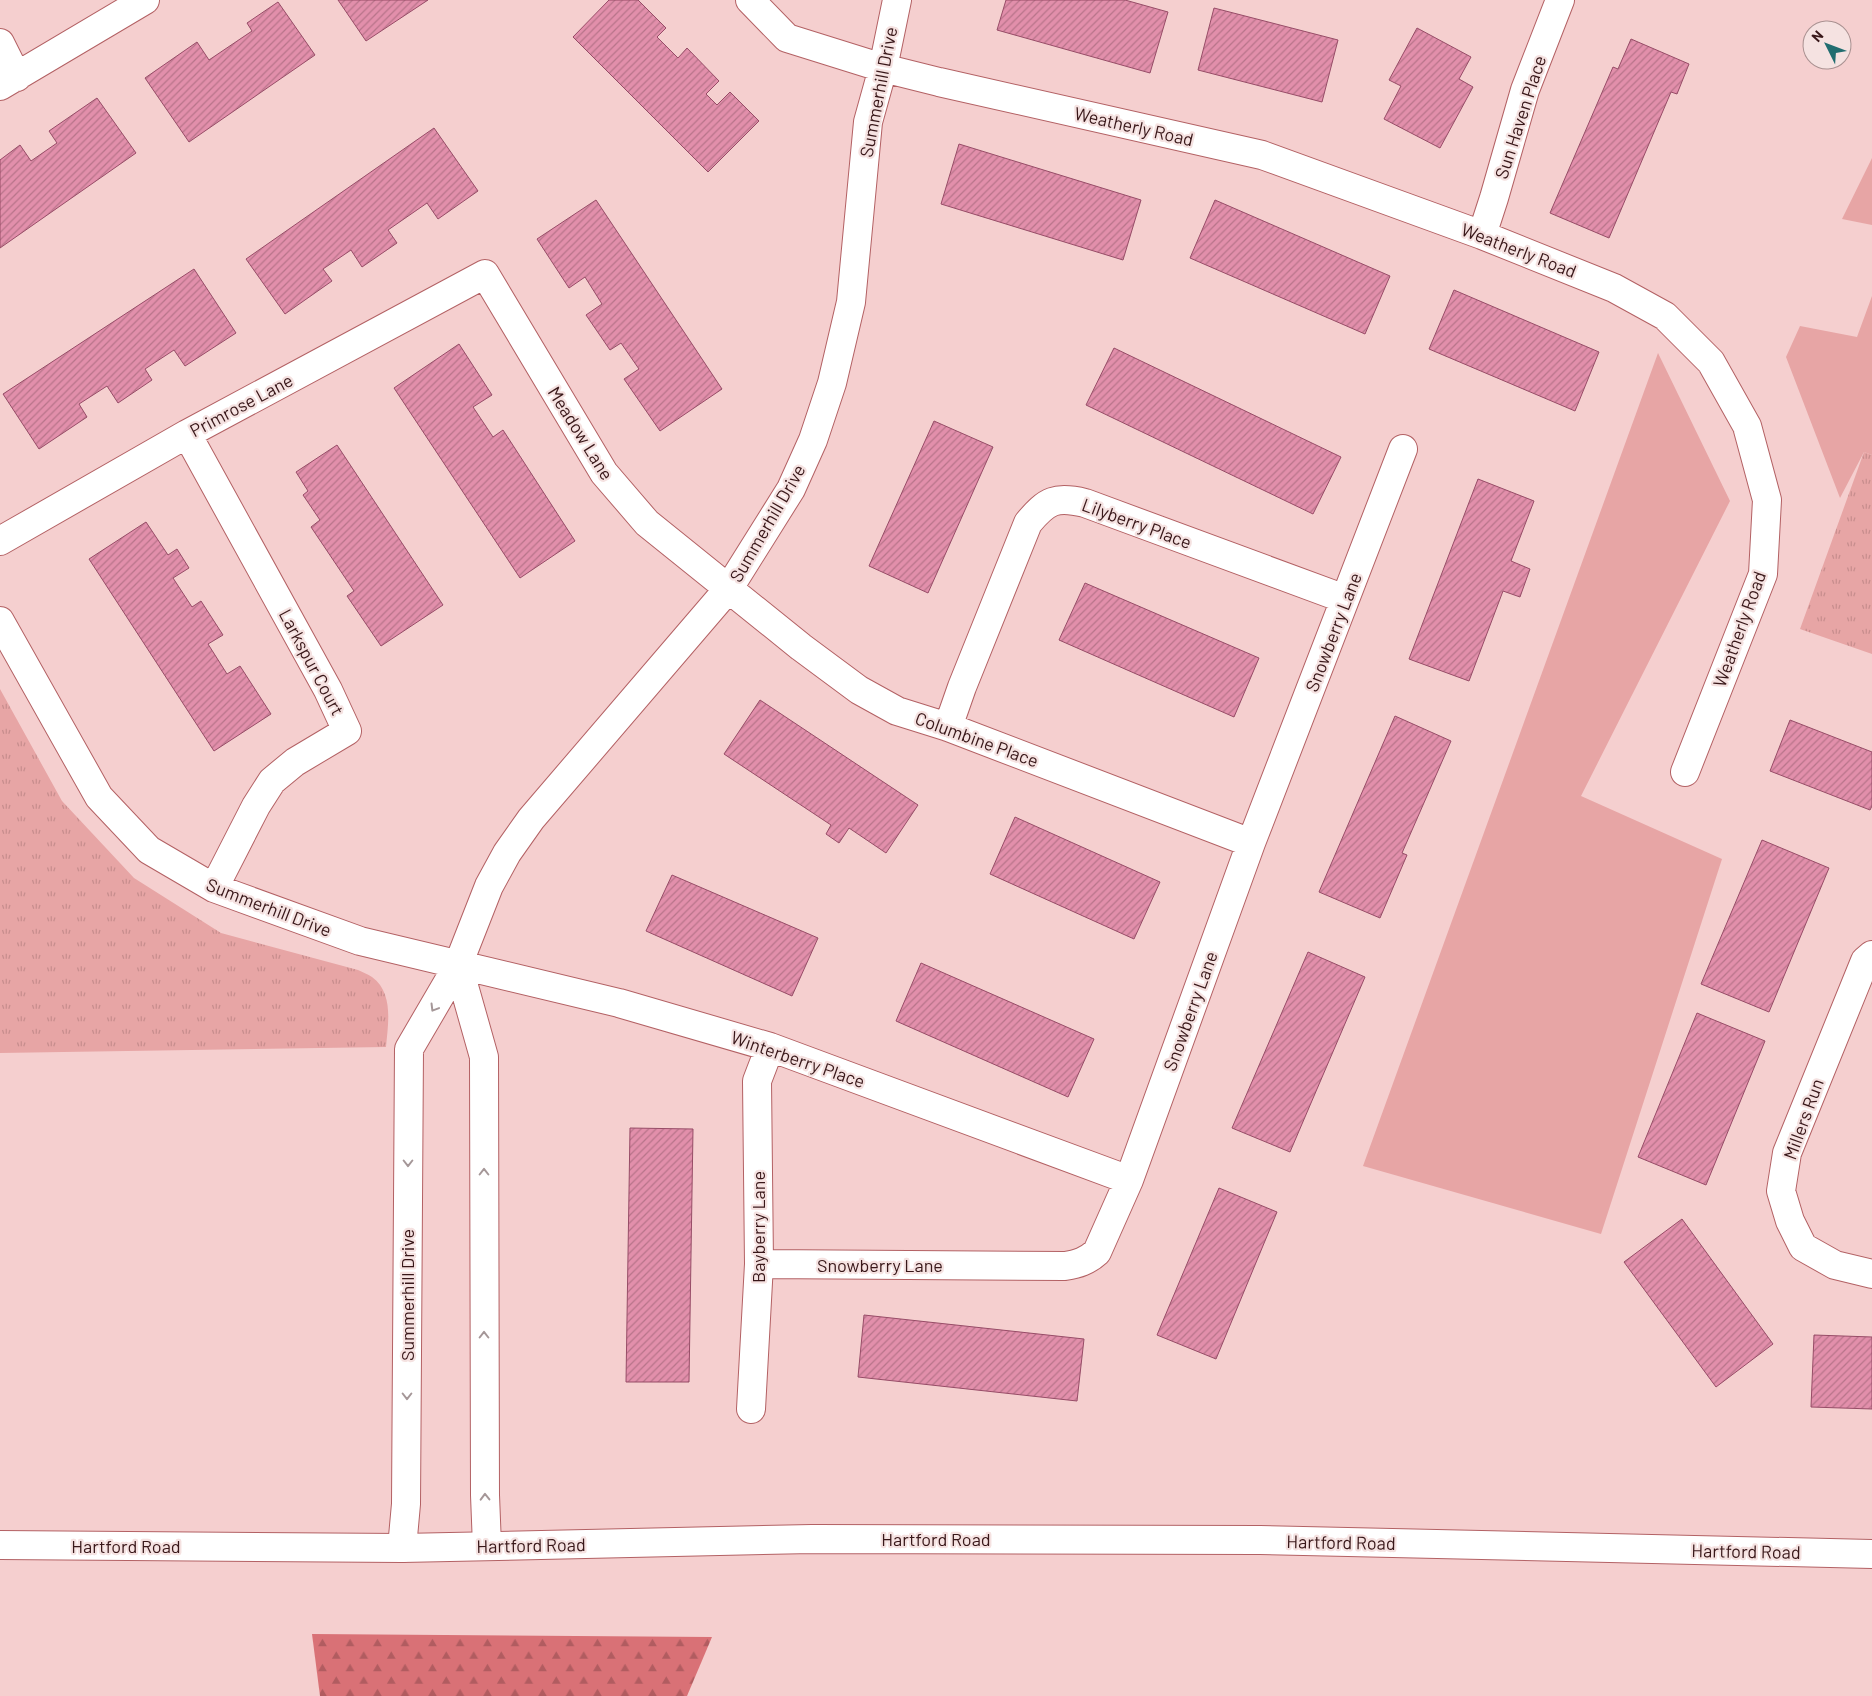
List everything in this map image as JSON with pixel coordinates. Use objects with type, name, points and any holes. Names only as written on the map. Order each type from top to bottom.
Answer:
[{"type":"street","points":[[0,43],[8,81],[145,0]]},
{"type":"street","name":"Weatherly Road","points":[[750,0],[787,38],[883,68],[1262,155],[1482,235],[1614,288],[1665,316],[1711,362],[1747,426],[1767,500],[1763,574],[1684,772]]},
{"type":"street","name":"Summerhill Drive","points":[[402,1548],[406,1504],[409,1049],[458,966],[489,886],[507,853],[531,819],[729,588],[791,489],[813,440],[832,383],[851,302],[868,122],[883,68],[896,0]]},
{"type":"street","name":"Sun Haven Place","points":[[1482,235],[1525,90],[1560,0]]},
{"type":"street","name":"Meadow Lane","points":[[485,274],[604,473],[647,523],[729,588]]},
{"type":"street","name":"Primrose Lane","points":[[0,541],[187,434],[485,274]]},
{"type":"street","name":"Larkspur Court","points":[[187,434],[328,690],[347,731],[295,762],[272,781],[256,806],[214,888]]},
{"type":"street","name":"Snowberry Lane","points":[[759,1264],[1065,1266],[1089,1260],[1097,1252],[1129,1180],[1251,843],[1403,449]]},
{"type":"street","name":"Lilyberry Place","points":[[948,727],[1028,522],[1051,501],[1066,499],[1085,503],[1346,599]]},
{"type":"street","name":"Columbine Place","points":[[729,588],[801,647],[860,690],[897,711],[948,727],[1251,843]]},
{"type":"street","name":"Summerhill Drive","points":[[0,621],[99,797],[150,850],[214,888],[360,941],[458,966]]},
{"type":"street","name":"Millers Run","points":[[1872,954],[1864,961],[1787,1153],[1781,1191],[1790,1221],[1803,1247],[1835,1264],[1872,1274]]},
{"type":"street","points":[[458,966],[484,1057],[485,1495],[487,1546]]},
{"type":"street","name":"Winterberry Place","points":[[458,966],[619,1003],[770,1047],[1129,1180]]},
{"type":"street","name":"Bayberry Lane","points":[[751,1409],[759,1264],[757,1082],[770,1047]]},
{"type":"street","name":"Hartford Road","points":[[0,1545],[402,1548],[812,1539],[1260,1540],[1872,1554]]},
{"type":"green space","points":[[1872,158],[1872,225],[1842,219]]},
{"type":"green space","points":[[1872,296],[1872,455],[1864,452],[1840,498],[1786,357],[1800,326],[1857,337]]},
{"type":"green space","points":[[1658,353],[1730,501],[1581,796],[1722,859],[1601,1234],[1363,1166]]},
{"type":"green space","points":[[1864,452],[1872,455],[1872,654],[1800,629]]},
{"type":"green space","points":[[0,689],[62,801],[134,878],[221,933],[358,970],[370,976],[384,991],[387,1000],[386,1047],[0,1053]]},
{"type":"green space","points":[[312,1634],[712,1637],[687,1696],[320,1696]]},
{"type":"building","points":[[338,0],[428,0],[366,41]]},
{"type":"building","points":[[609,0],[638,0],[666,28],[657,37],[678,58],[687,48],[719,81],[706,94],[717,105],[730,92],[759,121],[708,172],[573,37]]},
{"type":"building","points":[[1006,0],[1125,0],[1168,12],[1150,73],[997,30]]},
{"type":"building","points":[[278,2],[315,55],[189,142],[145,78],[197,42],[209,60],[252,31],[247,23]]},
{"type":"building","points":[[1214,8],[1338,40],[1322,102],[1198,70]]},
{"type":"building","points":[[1417,28],[1471,57],[1459,79],[1473,87],[1440,148],[1384,119],[1401,86],[1389,80]]},
{"type":"building","points":[[1631,39],[1689,64],[1677,94],[1671,92],[1609,238],[1550,213],[1613,67],[1618,69]]},
{"type":"building","points":[[97,98],[136,153],[0,248],[0,160],[20,145],[31,161],[57,143],[49,131]]},
{"type":"building","points":[[434,128],[478,191],[438,219],[427,203],[388,230],[397,243],[362,267],[351,250],[323,269],[332,281],[285,314],[246,259]]},
{"type":"building","points":[[959,144],[1141,200],[1123,260],[941,204]]},
{"type":"building","points":[[596,200],[722,389],[660,431],[624,379],[639,369],[621,343],[610,350],[586,315],[602,304],[585,277],[569,288],[537,239]]},
{"type":"building","points":[[1215,200],[1390,276],[1365,334],[1190,258]]},
{"type":"building","points":[[194,269],[236,333],[185,366],[174,350],[145,369],[152,380],[118,403],[107,386],[79,404],[87,417],[39,449],[3,394]]},
{"type":"building","points":[[1454,290],[1599,352],[1575,411],[1429,349]]},
{"type":"building","points":[[459,344],[492,395],[473,407],[493,437],[503,430],[575,541],[520,578],[394,388]]},
{"type":"building","points":[[1114,348],[1341,457],[1313,514],[1086,405]]},
{"type":"building","points":[[934,421],[993,447],[928,593],[869,566]]},
{"type":"building","points":[[337,445],[443,605],[381,646],[347,596],[354,591],[311,527],[320,520],[303,495],[308,491],[296,472]]},
{"type":"building","points":[[1478,479],[1534,501],[1511,561],[1530,569],[1520,597],[1503,591],[1469,681],[1409,659]]},
{"type":"building","points":[[146,522],[168,555],[177,549],[189,568],[173,578],[192,607],[201,601],[223,635],[208,644],[227,674],[240,666],[271,714],[214,751],[89,559]]},
{"type":"building","points":[[1085,583],[1259,658],[1234,717],[1059,640]]},
{"type":"building","points":[[760,700],[918,805],[886,853],[849,828],[839,843],[826,834],[831,825],[724,754]]},
{"type":"building","points":[[1395,716],[1451,741],[1402,853],[1407,855],[1380,918],[1319,892]]},
{"type":"building","points":[[1790,720],[1872,752],[1872,806],[1870,810],[1770,771]]},
{"type":"building","points":[[1015,817],[1160,882],[1134,939],[990,874]]},
{"type":"building","points":[[1762,840],[1829,868],[1769,1012],[1701,984]]},
{"type":"building","points":[[672,875],[818,938],[792,996],[646,931]]},
{"type":"building","points":[[1308,952],[1365,977],[1290,1152],[1232,1128]]},
{"type":"building","points":[[921,963],[1094,1039],[1068,1097],[896,1021]]},
{"type":"building","points":[[1697,1013],[1765,1041],[1706,1185],[1638,1157]]},
{"type":"building","points":[[630,1128],[693,1129],[689,1382],[626,1382]]},
{"type":"building","points":[[1219,1188],[1277,1212],[1216,1359],[1157,1335]]},
{"type":"building","points":[[1682,1219],[1773,1344],[1716,1387],[1624,1262]]},
{"type":"building","points":[[864,1315],[1084,1339],[1077,1401],[858,1377]]},
{"type":"building","points":[[1814,1335],[1872,1337],[1872,1409],[1811,1407]]}]
